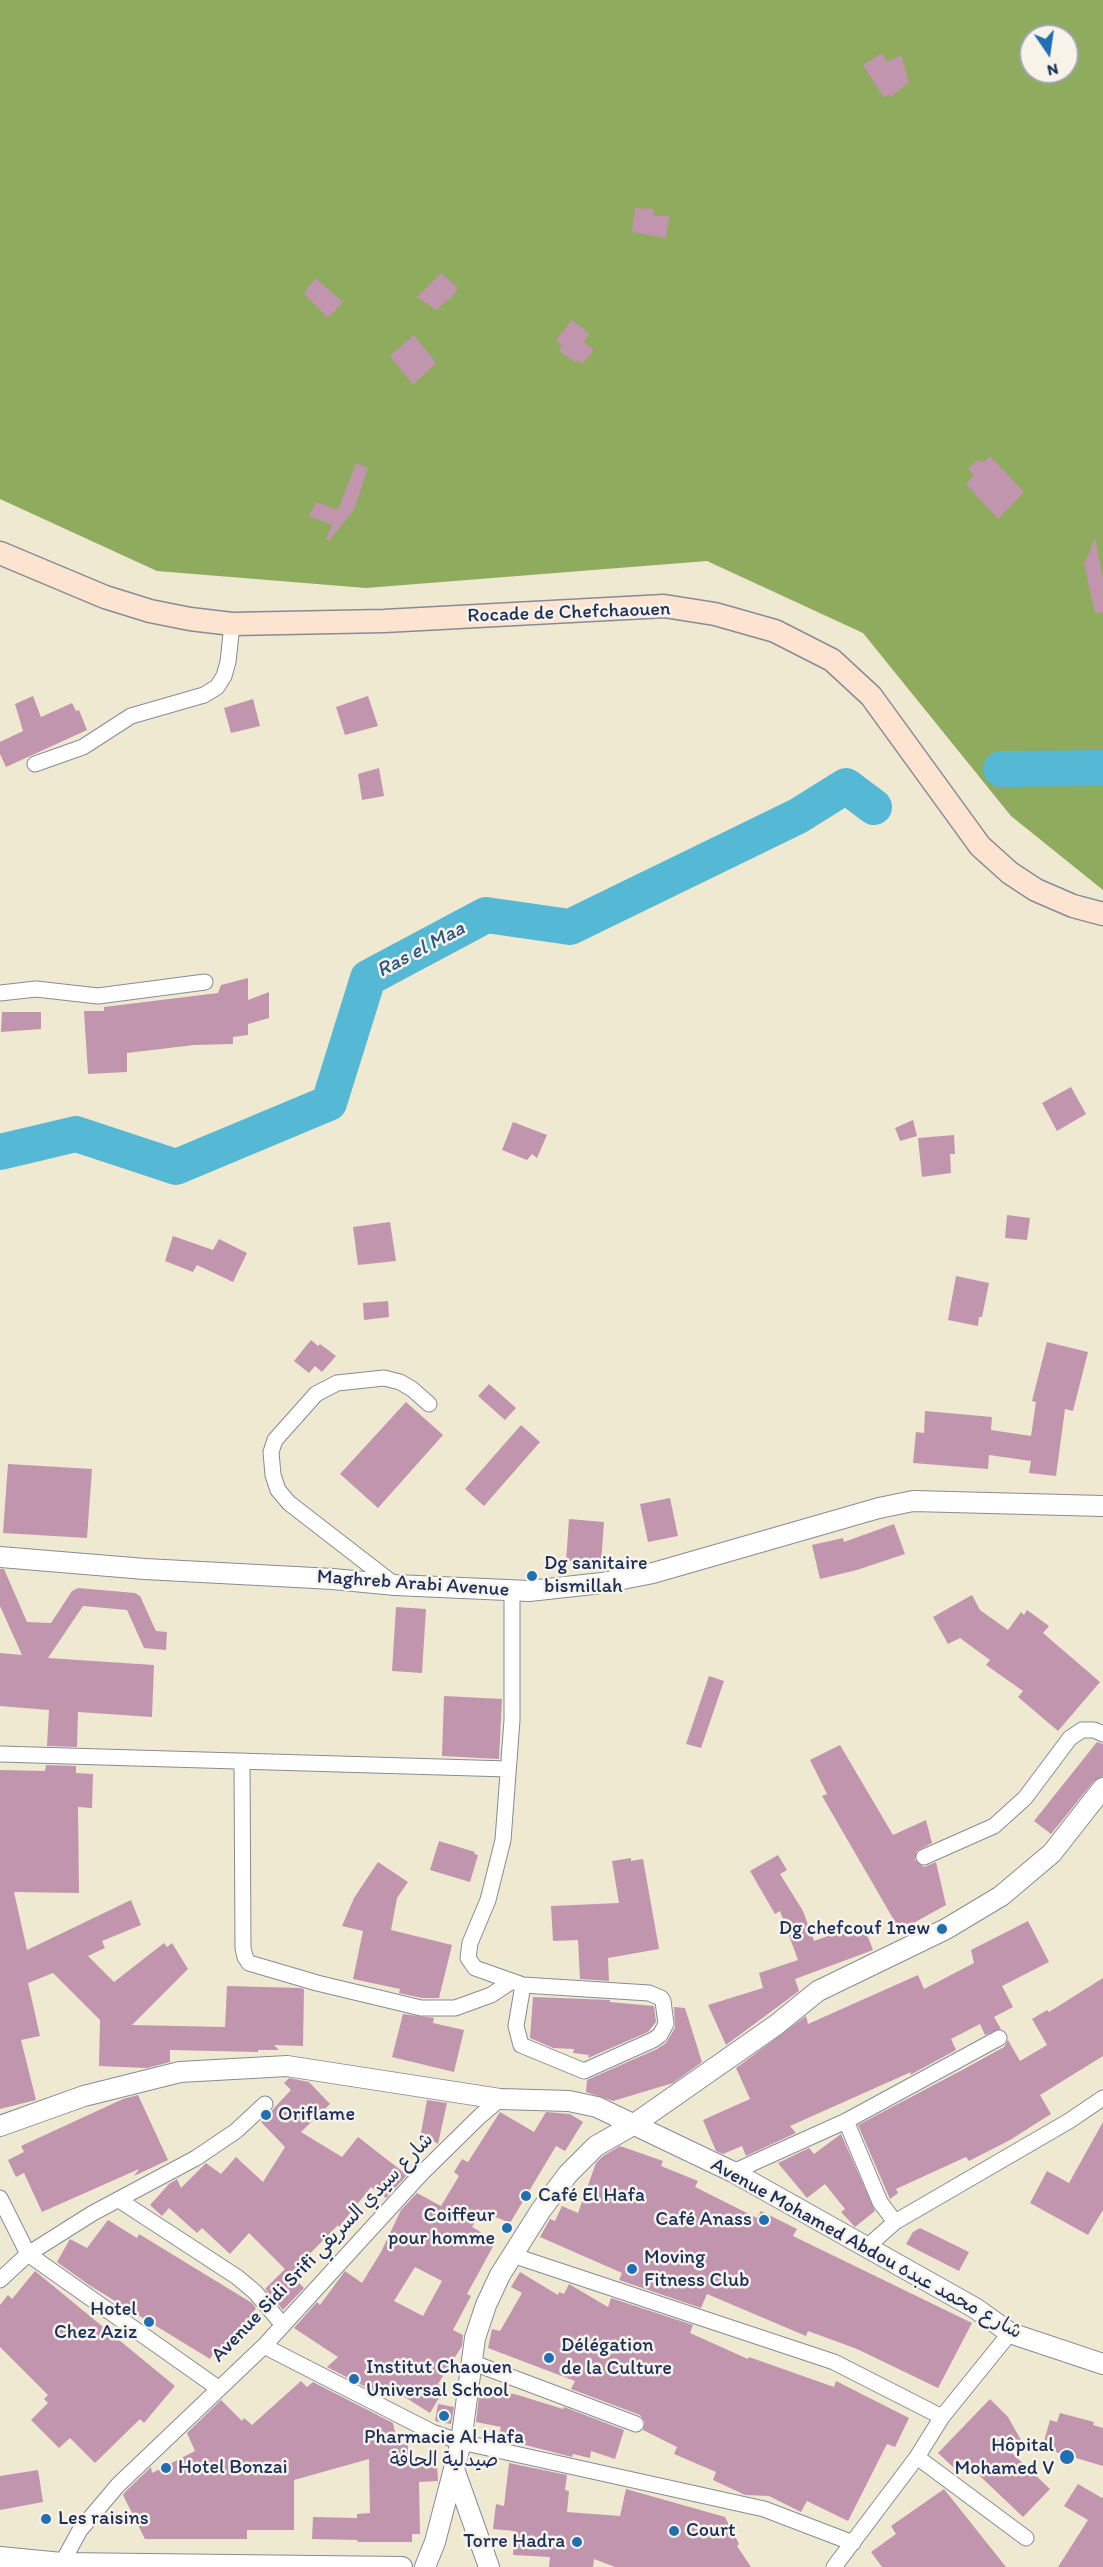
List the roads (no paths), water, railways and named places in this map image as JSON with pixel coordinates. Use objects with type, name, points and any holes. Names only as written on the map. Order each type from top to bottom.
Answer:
[{"type":"main road","name":"Rocade de Chefchaouen","points":[[0,553],[56,578],[127,604],[190,619],[232,624],[384,621],[663,606],[715,614],[775,631],[832,660],[871,696],[980,846],[1010,873],[1036,890],[1073,906],[1103,914]]},
{"type":"street","points":[[35,764],[82,747],[130,716],[204,695],[217,687],[224,676],[228,662],[232,624]]},
{"type":"street","points":[[0,993],[36,988],[98,996],[205,982]]},
{"type":"street","points":[[395,1585],[288,1503],[278,1490],[273,1476],[271,1452],[275,1440],[316,1394],[337,1383],[384,1378],[406,1385],[429,1404]]},
{"type":"street","name":"Maghreb Arabi Avenue","points":[[0,1557],[134,1568],[512,1591],[602,1583],[653,1573],[879,1508],[913,1501],[1103,1506]]},
{"type":"street","points":[[512,1591],[512,1720],[503,1840],[488,1900],[470,1943],[468,1958],[475,1968],[517,1983],[649,1993],[663,2001],[666,2024],[653,2040],[584,2071],[521,2045],[516,2026],[517,1983]]},
{"type":"street","points":[[924,1857],[994,1826],[1025,1798],[1070,1738],[1082,1730],[1094,1730],[1103,1734]]},
{"type":"street","points":[[0,1754],[508,1769]]},
{"type":"street","points":[[242,1761],[243,1948],[249,1963],[317,1983],[422,2008],[455,2008],[517,1983]]},
{"type":"street","points":[[425,2567],[435,2542],[461,2442],[475,2338],[486,2305],[512,2254],[541,2210],[581,2158],[607,2138],[633,2125],[776,2025],[818,1991],[946,1929],[1001,1896],[1052,1853],[1103,1788]]},
{"type":"street","points":[[733,2172],[846,2121],[999,2038]]},
{"type":"street","name":"Avenue Mohamed Abdou شارع محمد عبده","points":[[0,2126],[84,2096],[180,2072],[287,2066],[501,2099],[569,2101],[597,2107],[733,2172],[975,2308],[1010,2333],[1103,2364]]},
{"type":"street","points":[[867,2247],[895,2223],[1069,2121],[1103,2098]]},
{"type":"street","name":"Avenue Sidi Srifi شارع سيدي السريفي","points":[[62,2563],[80,2530],[98,2507],[218,2388],[264,2346],[421,2174],[480,2116],[501,2099]]},
{"type":"street","points":[[0,2280],[28,2254],[93,2213],[195,2158],[236,2131],[265,2104]]},
{"type":"street","points":[[846,2121],[880,2202],[895,2223]]},
{"type":"street","points":[[0,2198],[28,2254],[218,2388]]},
{"type":"street","points":[[119,2200],[237,2277],[255,2292],[283,2325]]},
{"type":"street","points":[[512,2254],[834,2362],[942,2417]]},
{"type":"street","points":[[834,2567],[917,2457],[942,2417],[1010,2333]]},
{"type":"street","points":[[264,2346],[432,2432],[461,2442],[764,2510],[853,2542]]},
{"type":"street","points":[[471,2362],[636,2424]]},
{"type":"street","points":[[917,2457],[1026,2538]]},
{"type":"street","points":[[454,2469],[489,2567]]},
{"type":"street","points":[[0,2557],[62,2563],[402,2567]]},
{"type":"waterway","name":"Ras el Maa","points":[[1001,769],[1103,768]]},
{"type":"waterway","name":"Ras el Maa","points":[[0,1152],[76,1134],[176,1167],[329,1103],[368,978],[486,915],[570,927],[798,816],[846,786],[874,807]]},
{"type":"place","name":"Dg sanitaire bismillah","points":[[532,1576]]},
{"type":"place","name":"Dg chefcouf 1new","points":[[942,1929]]},
{"type":"place","name":"Oriflame","points":[[266,2115]]},
{"type":"place","name":"Café El Hafa","points":[[526,2196]]},
{"type":"place","name":"Café Anass","points":[[764,2220]]},
{"type":"place","name":"Coiffeur pour homme","points":[[507,2228]]},
{"type":"place","name":"Moving Fitness Club","points":[[632,2269]]},
{"type":"place","name":"Hotel Chez Aziz","points":[[149,2322]]},
{"type":"place","name":"Délégation de la Culture","points":[[549,2358]]},
{"type":"place","name":"Institut Chaouen Universal School","points":[[354,2379]]},
{"type":"place","name":"Pharmacie Al Hafa صيدلية الحافة","points":[[444,2416]]},
{"type":"place","name":"Hôpital Mohamed V","points":[[1067,2457]]},
{"type":"place","name":"Hotel Bonzai","points":[[166,2468]]},
{"type":"place","name":"Les raisins","points":[[46,2519]]},
{"type":"place","name":"Court","points":[[674,2531]]},
{"type":"place","name":"Torre Hadra","points":[[577,2542]]}]
